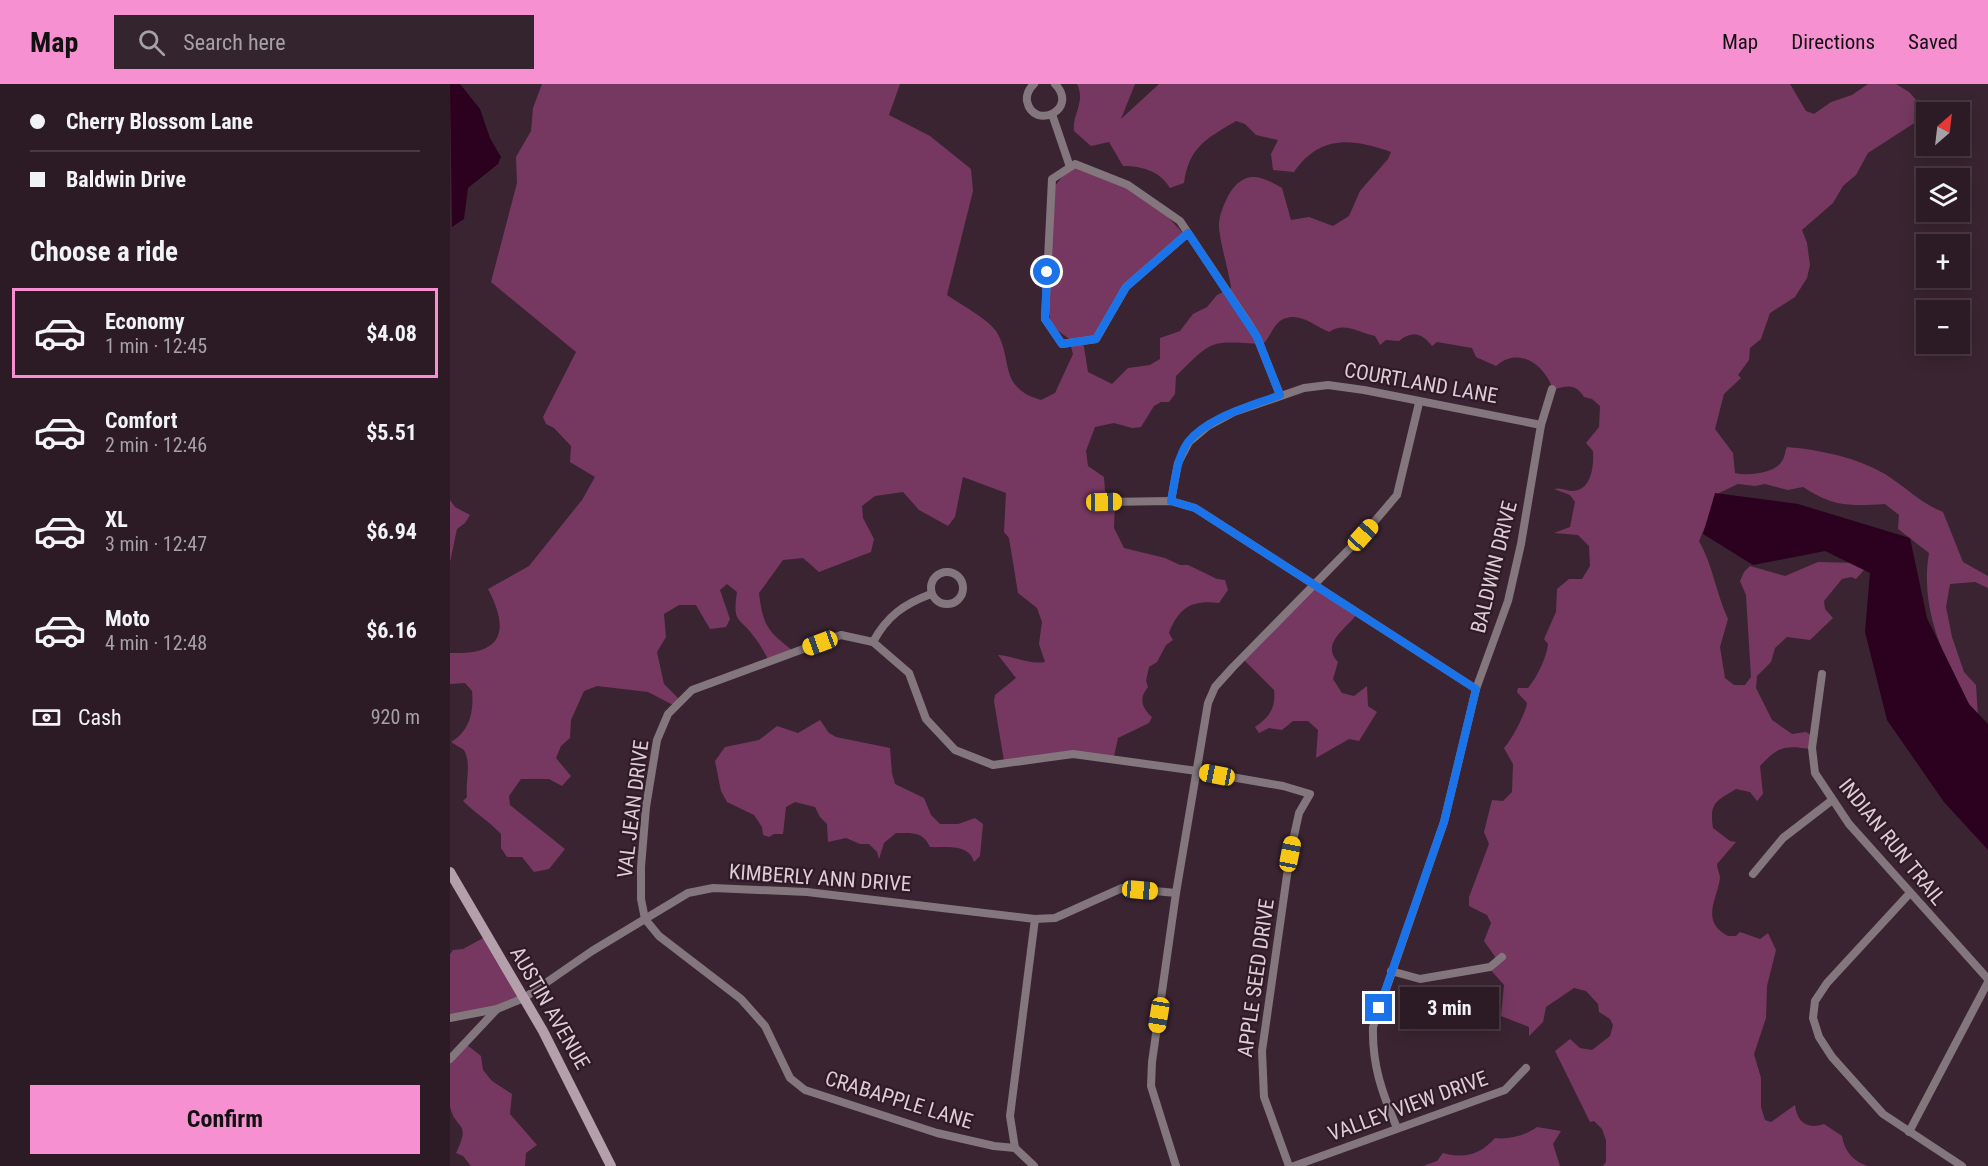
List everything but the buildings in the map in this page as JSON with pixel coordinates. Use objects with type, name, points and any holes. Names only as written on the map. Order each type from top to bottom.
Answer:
[{"type":"street","points":[[1034,84],[1027,93],[1031,110],[1041,116],[1052,114],[1062,101],[1060,89],[1055,84]]},
{"type":"street","points":[[1052,114],[1070,167]]},
{"type":"street","points":[[1188,233],[1126,287],[1096,339],[1062,344],[1045,319],[1052,179],[1075,164],[1128,185],[1180,221],[1188,233],[1257,337],[1280,395]]},
{"type":"street","name":"COURTLAND LANE","points":[[1171,501],[1179,463],[1189,442],[1208,426],[1234,412],[1280,395],[1328,385],[1419,403],[1448,405],[1541,425]]},
{"type":"street","name":"BALDWIN DRIVE","points":[[1397,1128],[1380,1090],[1372,1057],[1373,1027],[1444,822],[1476,689],[1508,601],[1521,544],[1541,425],[1552,389]]},
{"type":"street","points":[[1176,1166],[1151,1086],[1152,1062],[1176,893],[1208,703],[1215,687],[1397,495],[1419,403]]},
{"type":"street","points":[[1104,502],[1171,501],[1195,508],[1476,689]]},
{"type":"street","points":[[942,572],[958,576],[963,586],[958,601],[948,605],[938,602],[931,594],[933,578],[942,572]]},
{"type":"street","points":[[873,642],[889,617],[915,600],[931,594]]},
{"type":"street","name":"VAL JEAN DRIVE","points":[[645,919],[641,899],[646,807],[657,740],[668,714],[692,690],[841,635],[873,642],[909,673],[926,719],[955,750],[993,765],[1073,754],[1197,771],[1283,786],[1310,794]]},
{"type":"street","name":"INDIAN RUN TRAIL","points":[[1822,674],[1812,748],[1815,773],[1831,801],[1988,980]]},
{"type":"street","name":"APPLE SEED DRIVE","points":[[1289,1166],[1264,1097],[1262,1051],[1290,854],[1299,813],[1310,794]]},
{"type":"street","points":[[1753,874],[1783,838],[1831,801]]},
{"type":"street","name":"AUSTIN AVENUE","points":[[450,872],[524,998],[565,1073],[611,1166]]},
{"type":"street","name":"KIMBERLY ANN DRIVE","points":[[497,1009],[524,998],[592,951],[688,893],[713,888],[807,892],[1035,919],[1055,918],[1122,888],[1176,893]]},
{"type":"street","points":[[1910,893],[1827,983],[1815,1001],[1813,1018],[1819,1037],[1832,1057],[1883,1114],[1962,1166]]},
{"type":"street","name":"CRABAPPLE LANE","points":[[645,919],[659,936],[741,999],[765,1026],[790,1077],[805,1090],[938,1132],[994,1146],[1015,1148]]},
{"type":"street","points":[[1034,1166],[1015,1148],[1010,1116],[1035,919]]},
{"type":"street","points":[[1391,971],[1420,979],[1490,967],[1502,957]]},
{"type":"street","points":[[1909,1132],[1988,980]]},
{"type":"street","points":[[450,1018],[497,1009]]},
{"type":"street","points":[[450,1059],[497,1009]]},
{"type":"street","name":"VALLEY VIEW DRIVE","points":[[1294,1166],[1505,1090],[1526,1068]]},
{"type":"shaded area","points":[[450,84],[460,84],[480,109],[490,138],[501,157],[498,164],[468,188],[464,219],[452,227]]},
{"type":"shaded area","points":[[542,84],[900,84],[889,115],[930,136],[971,169],[973,191],[947,295],[992,326],[1001,342],[1012,380],[1018,388],[1041,400],[1055,393],[1073,354],[1069,339],[1051,325],[1048,306],[1052,190],[1068,169],[1087,167],[1100,170],[1128,184],[1155,205],[1187,238],[1126,288],[1102,333],[1083,341],[1088,372],[1112,384],[1128,368],[1150,365],[1160,359],[1160,338],[1180,331],[1193,314],[1207,307],[1217,295],[1231,288],[1219,223],[1228,196],[1240,182],[1252,177],[1274,183],[1282,188],[1291,220],[1309,217],[1333,226],[1349,216],[1360,191],[1388,159],[1391,152],[1363,144],[1337,143],[1314,151],[1294,172],[1273,170],[1271,154],[1278,140],[1256,135],[1245,124],[1236,121],[1201,145],[1190,161],[1184,183],[1170,188],[1161,177],[1150,171],[1123,166],[1109,142],[1091,146],[1074,131],[1080,97],[1077,84],[1135,84],[1121,119],[1159,84],[1790,84],[1806,111],[1814,114],[1831,102],[1852,95],[1868,84],[1896,84],[1909,92],[1918,102],[1916,102],[1916,122],[1868,153],[1856,175],[1843,186],[1833,203],[1802,230],[1807,243],[1810,265],[1807,278],[1795,297],[1770,313],[1761,339],[1750,348],[1749,360],[1738,375],[1741,378],[1724,394],[1715,429],[1733,453],[1735,473],[1753,474],[1773,469],[1783,459],[1787,447],[1825,452],[1874,468],[1927,504],[1943,512],[1963,562],[1988,576],[1988,588],[1975,582],[1950,584],[1946,607],[1952,637],[1964,672],[1976,685],[1978,716],[1988,742],[1953,674],[1934,627],[1927,579],[1929,553],[1898,529],[1899,515],[1885,504],[1842,504],[1814,494],[1803,487],[1788,490],[1765,484],[1755,486],[1738,484],[1719,493],[1699,541],[1708,560],[1728,619],[1720,647],[1725,678],[1734,685],[1745,685],[1751,677],[1746,595],[1740,581],[1750,566],[1785,576],[1818,562],[1857,563],[1864,570],[1856,579],[1851,577],[1842,579],[1824,601],[1825,609],[1833,618],[1810,640],[1787,637],[1775,648],[1771,662],[1757,676],[1756,688],[1772,720],[1792,734],[1806,732],[1814,737],[1810,749],[1793,747],[1782,749],[1760,766],[1763,794],[1757,801],[1750,792],[1736,789],[1719,800],[1713,808],[1713,828],[1730,841],[1736,842],[1717,864],[1720,878],[1712,917],[1719,930],[1728,936],[1736,936],[1740,932],[1760,939],[1768,933],[1776,950],[1767,986],[1766,1018],[1754,1054],[1761,1078],[1761,1107],[1765,1120],[1771,1122],[1795,1105],[1798,1116],[1804,1123],[1813,1126],[1824,1124],[1842,1136],[1850,1155],[1858,1162],[1868,1166],[1603,1166],[1606,1162],[1606,1140],[1602,1129],[1594,1121],[1590,1122],[1555,1051],[1570,1039],[1580,1048],[1592,1050],[1610,1036],[1613,1025],[1610,1019],[1599,1012],[1598,1004],[1586,991],[1574,988],[1546,1007],[1543,1022],[1529,1036],[1529,1027],[1501,1016],[1504,985],[1488,967],[1496,958],[1484,941],[1491,923],[1487,915],[1469,906],[1469,897],[1489,844],[1484,832],[1492,800],[1503,801],[1512,792],[1513,764],[1504,748],[1518,727],[1526,708],[1527,703],[1517,692],[1518,688],[1528,688],[1538,674],[1548,644],[1544,639],[1556,612],[1557,589],[1569,579],[1582,579],[1590,566],[1589,546],[1578,535],[1554,533],[1570,527],[1575,502],[1570,495],[1554,489],[1579,490],[1588,482],[1592,470],[1593,451],[1586,443],[1599,427],[1600,406],[1574,388],[1563,387],[1553,390],[1544,373],[1530,361],[1514,358],[1505,360],[1496,366],[1476,357],[1472,348],[1437,342],[1432,346],[1417,334],[1408,335],[1399,341],[1386,340],[1380,345],[1375,336],[1352,329],[1340,328],[1329,332],[1299,318],[1286,318],[1277,323],[1263,344],[1232,342],[1206,348],[1176,376],[1175,394],[1169,402],[1161,402],[1154,406],[1141,427],[1132,428],[1114,423],[1095,427],[1086,451],[1088,466],[1104,477],[1105,491],[1115,502],[1114,528],[1124,548],[1165,558],[1180,565],[1188,565],[1217,579],[1225,580],[1228,590],[1219,603],[1194,604],[1177,617],[1169,633],[1173,640],[1166,645],[1157,662],[1149,667],[1146,681],[1148,687],[1142,702],[1145,710],[1152,717],[1149,723],[1118,738],[1113,761],[1060,756],[1004,761],[994,701],[995,695],[1016,678],[998,655],[1045,662],[1039,644],[1042,622],[1037,608],[1018,593],[1009,538],[1004,532],[1006,493],[963,477],[955,517],[948,526],[919,510],[903,492],[875,496],[862,506],[863,518],[874,539],[871,552],[819,572],[803,558],[783,560],[759,593],[762,613],[768,626],[777,638],[792,650],[768,659],[757,640],[738,619],[737,592],[727,584],[720,590],[730,619],[726,627],[710,629],[696,605],[679,605],[664,614],[666,637],[657,652],[664,684],[679,699],[673,705],[648,692],[597,686],[584,691],[571,720],[570,738],[561,746],[556,758],[571,776],[562,786],[549,779],[521,779],[509,796],[510,805],[565,849],[549,869],[534,872],[522,857],[507,857],[501,848],[501,834],[463,801],[467,797],[468,761],[464,750],[451,742],[467,726],[472,706],[472,691],[465,683],[450,684],[450,653],[468,653],[491,645],[500,628],[495,604],[488,589],[529,566],[582,500],[595,477],[570,462],[571,446],[554,428],[546,424],[543,417],[576,352],[491,282],[517,183],[516,157],[531,131],[533,108]]},
{"type":"shaded area","points":[[1715,493],[1798,504],[1910,538],[1927,618],[1969,704],[1988,724],[1988,850],[1944,802],[1887,720],[1865,632],[1870,573],[1825,551],[1753,565],[1703,534]]},
{"type":"shaded area","points":[[450,500],[455,507],[470,515],[457,529],[450,562]]},
{"type":"shaded area","points":[[1313,584],[1357,614],[1333,643],[1333,655],[1338,662],[1333,679],[1342,693],[1354,696],[1367,686],[1368,706],[1377,712],[1359,741],[1349,739],[1316,758],[1318,730],[1308,721],[1293,721],[1282,730],[1269,728],[1259,733],[1255,727],[1271,711],[1274,690],[1242,658]]},
{"type":"shaded area","points":[[820,720],[829,733],[836,737],[890,748],[895,784],[924,798],[931,815],[940,824],[958,824],[975,818],[983,824],[980,856],[974,862],[971,856],[962,849],[930,847],[920,836],[912,833],[896,833],[884,843],[879,859],[877,852],[869,844],[860,844],[846,838],[828,842],[827,824],[815,807],[795,802],[786,807],[783,834],[774,834],[769,837],[763,835],[762,827],[754,815],[727,802],[721,791],[715,761],[725,747],[759,740],[777,726],[798,733]]},
{"type":"shaded area","points":[[485,937],[524,995],[507,1003],[450,1017],[450,954],[453,950],[463,949]]},
{"type":"shaded area","points":[[466,1044],[481,1056],[483,1070],[492,1081],[512,1094],[510,1114],[537,1145],[526,1153],[525,1166],[471,1166],[463,1156],[456,1153],[463,1135],[461,1126],[452,1114],[450,1106],[450,1058]]},
{"type":"shaded area","points":[[1537,1127],[1561,1131],[1553,1144],[1560,1166],[1423,1166],[1437,1161],[1443,1153],[1458,1156],[1471,1154],[1484,1148],[1495,1138],[1517,1136]]},
{"type":"route","points":[[1047,272],[1045,319],[1062,344],[1096,339],[1126,287],[1188,233],[1257,337],[1280,395],[1234,412],[1208,426],[1189,442],[1179,463],[1171,501],[1195,508],[1476,689],[1464,729],[1457,774],[1444,822],[1379,1008]]}]
